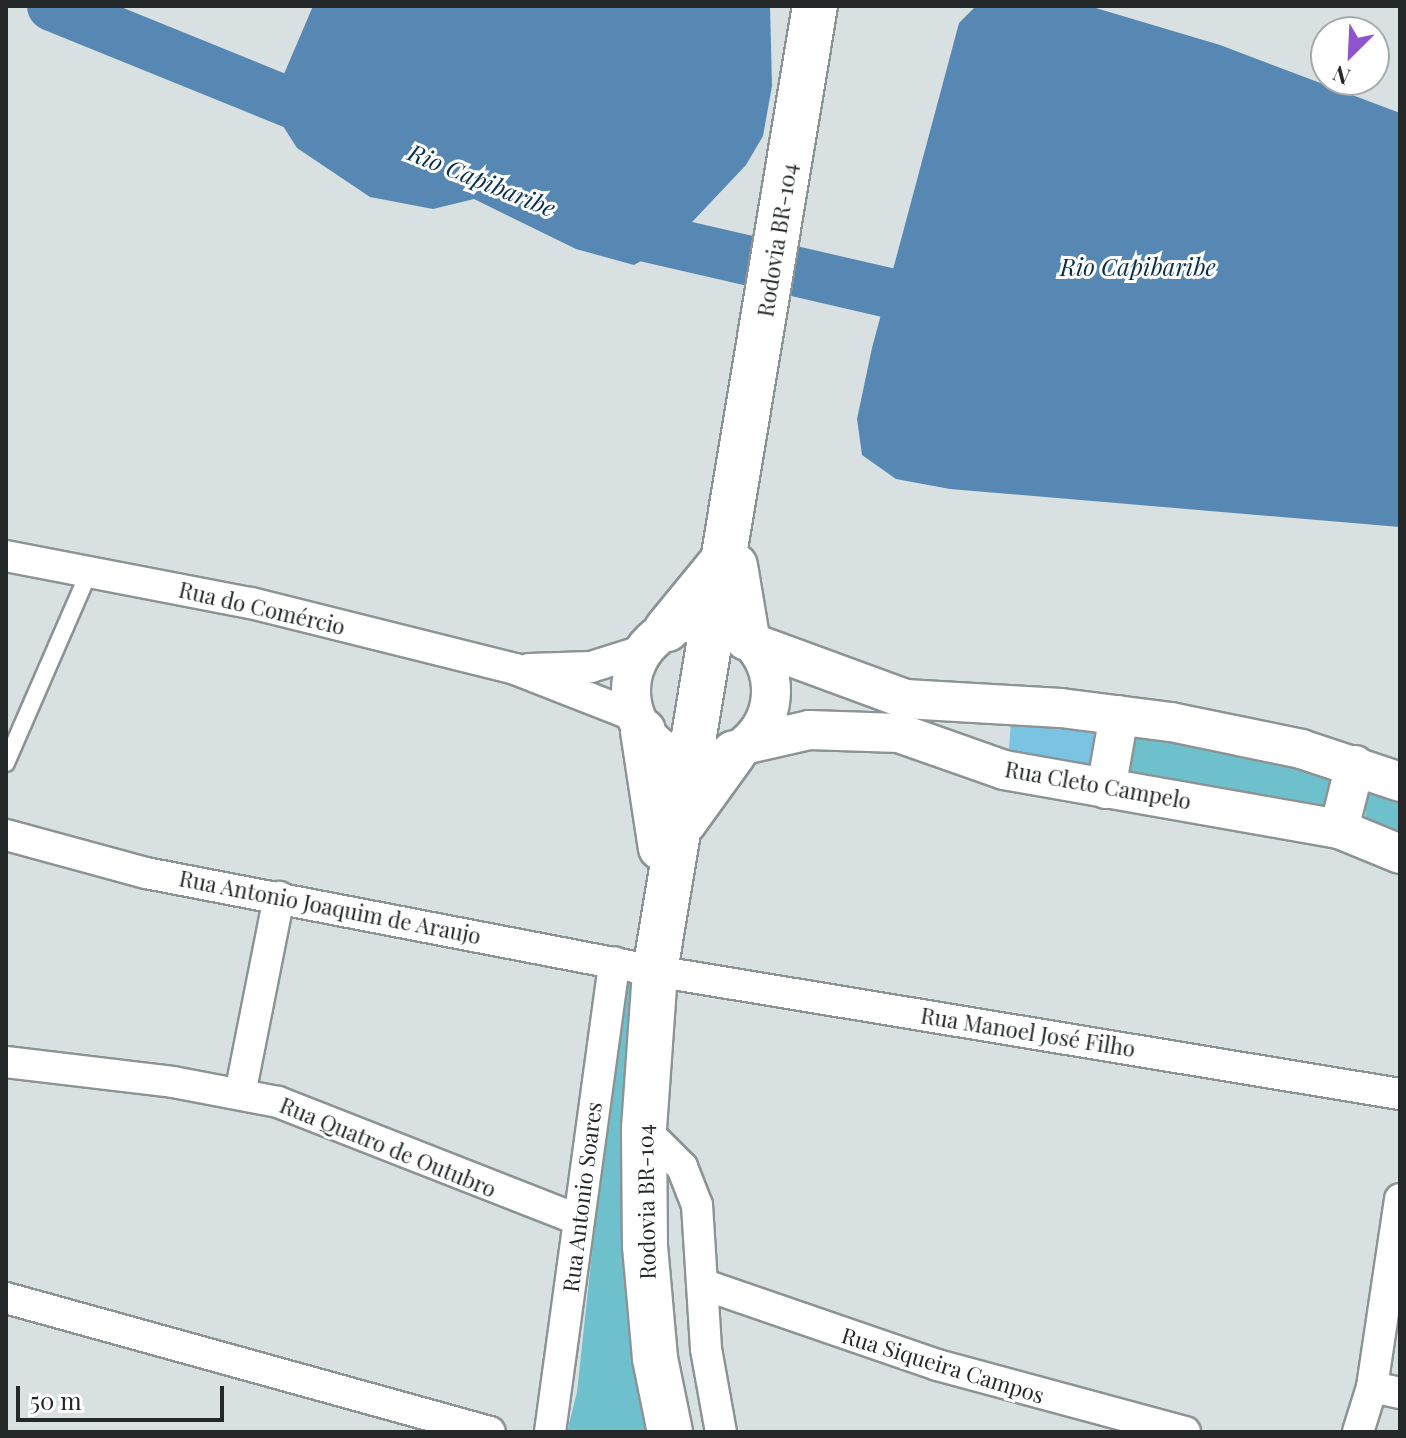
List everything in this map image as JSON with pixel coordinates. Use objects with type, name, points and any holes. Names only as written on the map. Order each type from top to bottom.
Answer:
[{"type":"highway","name":"Rodovia BR-104","points":[[727,541],[815,6]]},
{"type":"highway","points":[[688,760],[738,634],[727,541]]},
{"type":"highway","points":[[655,640],[727,541]]},
{"type":"highway","points":[[639,724],[667,886]]},
{"type":"highway","points":[[675,838],[741,748]]},
{"type":"highway","name":"Rodovia BR-104","points":[[670,1432],[648,1291],[644,1129],[635,966],[667,886],[688,760]]},
{"type":"street","name":"Rua do Comércio","points":[[6,556],[251,603],[515,669]]},
{"type":"street","points":[[738,634],[767,666],[771,699],[767,716],[741,748]]},
{"type":"street","points":[[515,669],[591,667],[655,640],[738,634],[822,671],[905,699],[1119,715],[1244,735],[1355,765],[1400,782]]},
{"type":"street","points":[[639,724],[631,683],[655,640]]},
{"type":"street","points":[[515,669],[639,724],[668,754],[688,760]]},
{"type":"street","points":[[809,730],[822,671]]},
{"type":"street","points":[[945,747],[950,703]]},
{"type":"street","points":[[1106,789],[1119,715]]},
{"type":"street","name":"Rua Cleto Campelo","points":[[688,760],[809,730],[899,733],[1004,770],[1339,829],[1400,854]]},
{"type":"street","points":[[1339,829],[1355,765]]},
{"type":"street","name":"Rua Antonio Joaquim de Araujo","points":[[6,835],[146,873],[635,966]]},
{"type":"street","points":[[240,1094],[279,897]]},
{"type":"street","name":"Rua Manoel José Filho","points":[[635,966],[1400,1089]]},
{"type":"street","name":"Rua Antonio Soares","points":[[550,1432],[577,1219],[635,966]]},
{"type":"street","name":"Rua Quatro de Outubro","points":[[6,1062],[240,1094],[322,1117],[577,1219]]},
{"type":"street","points":[[644,1129],[682,1167],[691,1186],[705,1285],[707,1364],[721,1432]]},
{"type":"street","points":[[1358,1432],[1386,1390],[1400,1199]]},
{"type":"street","name":"Rua Siqueira Campos","points":[[705,1285],[994,1382],[1185,1432]]},
{"type":"street","points":[[6,1298],[490,1432]]},
{"type":"lane","points":[[6,763],[90,570]]},
{"type":"shaded area","points":[[1122,725],[1304,758],[1338,778],[1330,812],[1115,781]]},
{"type":"shaded area","points":[[1368,779],[1400,792],[1400,831],[1365,819]]},
{"type":"shaded area","points":[[621,984],[636,984],[654,1432],[567,1432],[577,1392]]},
{"type":"water","name":"Rio Capibaribe","points":[[313,6],[770,6],[772,86],[763,136],[746,165],[694,220],[666,247],[634,265],[576,249],[474,199],[433,209],[370,197],[297,148],[283,126],[281,81]]},
{"type":"water","name":"Rio Capibaribe","points":[[976,6],[1089,6],[1220,45],[1310,79],[1310,96],[1355,96],[1400,113],[1400,527],[950,489],[896,479],[862,455],[857,419],[872,348],[959,23]]},
{"type":"building","points":[[1011,720],[1100,726],[1097,769],[1008,763]]},
{"type":"waterway","name":"Rio Capibaribe","points":[[52,6],[343,124]]},
{"type":"waterway","name":"Rio Capibaribe","points":[[603,227],[954,308]]}]
